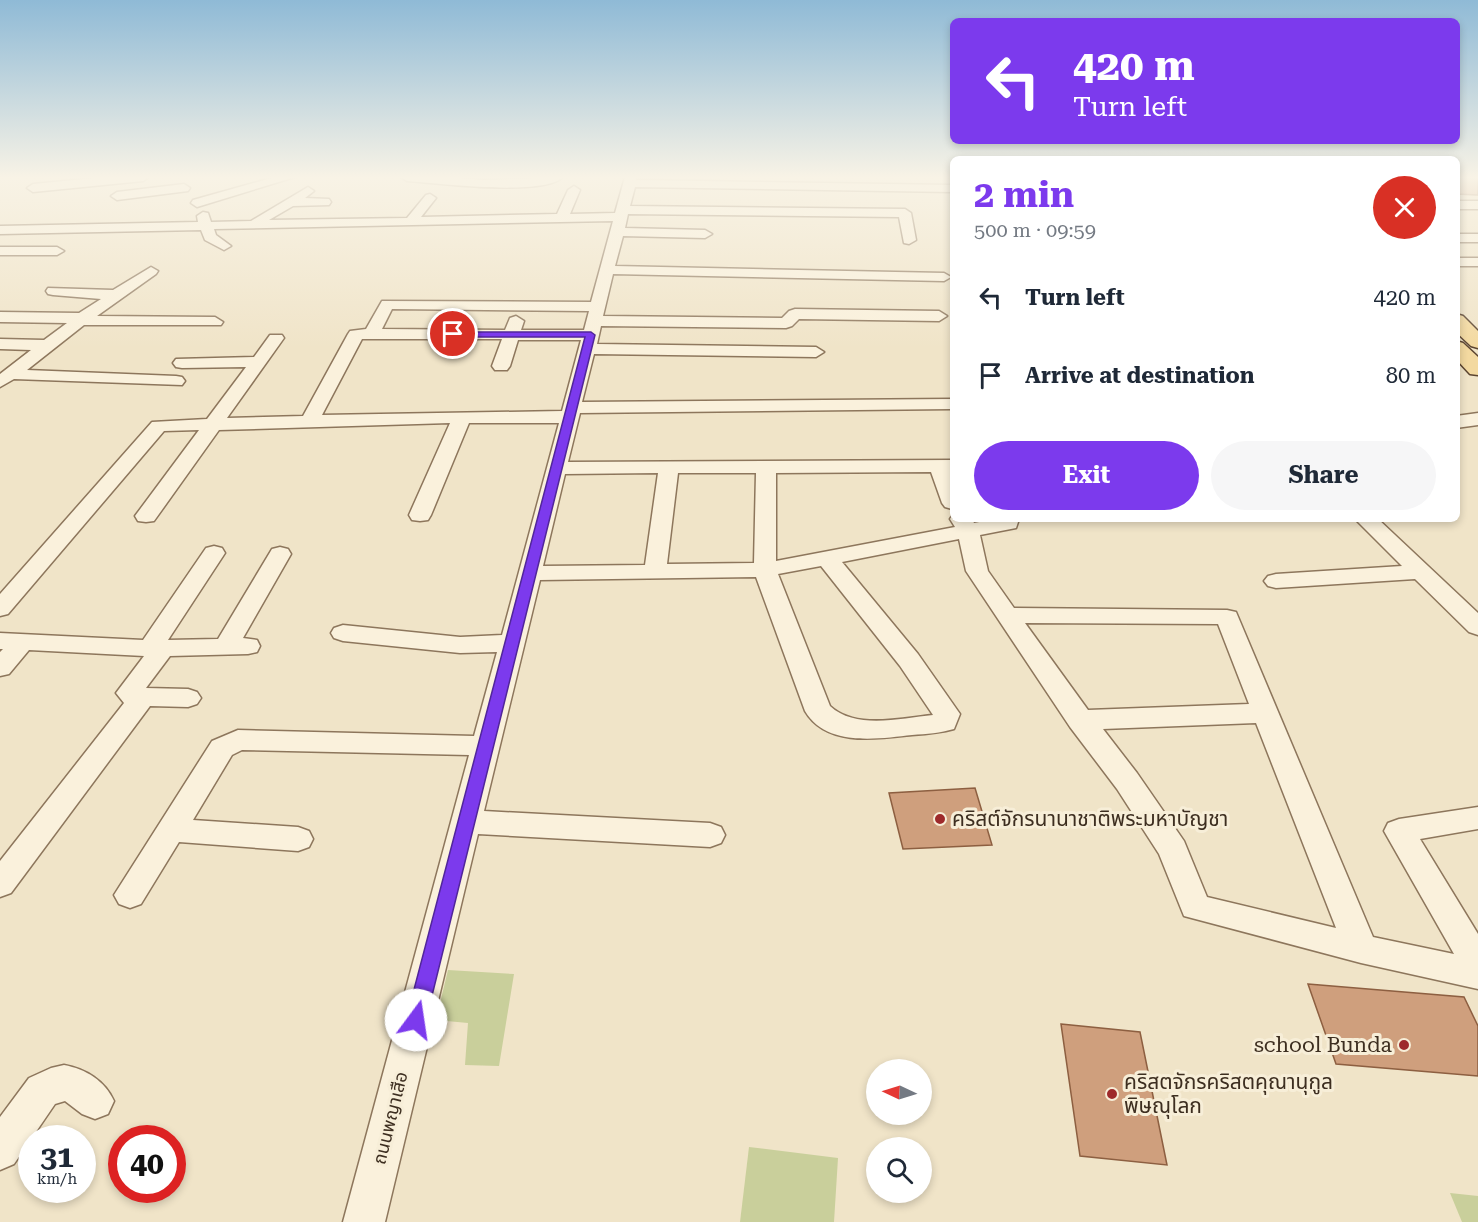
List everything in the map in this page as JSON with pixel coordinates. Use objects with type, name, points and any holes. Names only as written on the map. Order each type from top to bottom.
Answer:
[{"type":"main road","points":[[1460,324],[1478,342]]},
{"type":"main road","points":[[1460,351],[1478,369]]},
{"type":"street","points":[[209,234],[210,237],[224,246]]},
{"type":"street","name":"ถนนพญาเสือ","points":[[364,1222],[616,234]]},
{"type":"street","points":[[908,234],[909,240]]},
{"type":"street","points":[[1460,238],[1478,238]]},
{"type":"street","points":[[0,251],[57,251]]},
{"type":"street","points":[[1460,262],[1478,262]]},
{"type":"street","points":[[607,270],[944,277]]},
{"type":"street","points":[[5,378],[82,319],[151,271]]},
{"type":"street","points":[[53,291],[116,295]]},
{"type":"street","points":[[434,334],[448,303]]},
{"type":"street","points":[[371,334],[387,304],[521,305],[592,328],[816,352]]},
{"type":"street","points":[[501,366],[521,305]]},
{"type":"street","points":[[309,422],[356,334],[512,335],[592,328],[786,323],[795,314],[939,316]]},
{"type":"street","points":[[0,317],[214,322]]},
{"type":"street","points":[[146,516],[276,338]]},
{"type":"street","points":[[0,344],[47,345]]},
{"type":"street","points":[[182,363],[257,362]]},
{"type":"street","points":[[5,378],[176,381]]},
{"type":"street","points":[[0,609],[159,426],[462,418],[571,412],[950,404]]},
{"type":"street","points":[[420,515],[462,418]]},
{"type":"street","points":[[1460,421],[1478,419]]},
{"type":"street","points":[[766,466],[765,570],[818,711],[823,717],[843,725],[866,730],[944,722],[947,714],[909,660],[827,558]]},
{"type":"street","points":[[557,468],[946,466],[950,491]]},
{"type":"street","points":[[655,571],[669,467]]},
{"type":"street","points":[[530,573],[765,570],[827,558],[964,525],[1008,522]]},
{"type":"street","points":[[1369,522],[1478,627]]},
{"type":"street","points":[[964,525],[977,571],[1080,720],[1127,781],[1173,850],[1196,907],[1361,949],[1478,974]]},
{"type":"street","points":[[5,870],[139,702],[129,693],[214,553]]},
{"type":"street","points":[[0,668],[11,641],[156,648],[236,647],[280,554]]},
{"type":"street","points":[[1276,580],[1421,572]]},
{"type":"street","points":[[1007,615],[1227,617],[1361,949]]},
{"type":"street","points":[[343,633],[460,645],[512,643]]},
{"type":"street","points":[[135,697],[188,698]]},
{"type":"street","points":[[1080,720],[1264,712]]},
{"type":"street","points":[[130,895],[226,744],[238,740],[486,746]]},
{"type":"street","points":[[1478,818],[1399,831],[1478,964]]},
{"type":"street","points":[[466,822],[710,835]]},
{"type":"street","points":[[171,830],[298,840]]},
{"type":"street","points":[[0,1150],[42,1091],[48,1087],[62,1083],[74,1084],[95,1101]]},
{"type":"green space","points":[[448,970],[514,974],[499,1066],[465,1065],[468,1023],[436,1020]]},
{"type":"green space","points":[[749,1147],[838,1158],[834,1222],[740,1222]]},
{"type":"green space","points":[[1450,1193],[1478,1196],[1478,1222],[1462,1222]]},
{"type":"building","name":"คริสต์จักรนานาชาติพระมหาบัญชา","points":[[975,788],[992,845],[903,849],[889,793]]},
{"type":"building","name":"school Bunda","points":[[1308,984],[1464,997],[1478,1026],[1478,1076],[1336,1064]]},
{"type":"building","name":"คริสตจักรคริสตคุณานุกูล พิษณุโลก","points":[[1061,1024],[1140,1032],[1167,1165],[1080,1156]]},
{"type":"place","name":"คริสต์จักรนานาชาติพระมหาบัญชา","points":[[940,819]]},
{"type":"place","name":"school Bunda","points":[[1404,1045]]},
{"type":"place","name":"คริสตจักรคริสตคุณานุกูล พิษณุโลก","points":[[1112,1094]]},
{"type":"route","points":[[416,1020],[591,335],[453,334]]}]
